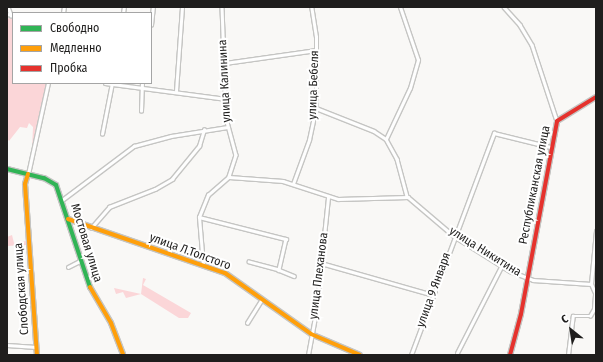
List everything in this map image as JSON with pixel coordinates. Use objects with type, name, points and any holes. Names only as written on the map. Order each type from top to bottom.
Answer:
[{"type":"street","points":[[8,7],[10,14]]},
{"type":"street","points":[[176,91],[182,7]]},
{"type":"street","name":"улица Калинина","points":[[222,7],[227,127],[236,155],[229,176]]},
{"type":"street","name":"улица Бебеля","points":[[294,184],[310,140],[316,108],[316,50],[311,7]]},
{"type":"street","points":[[386,139],[410,88],[418,60],[400,7]]},
{"type":"street","name":"Республиканская улица","points":[[504,7],[520,25],[532,45],[557,121],[551,147],[528,279],[510,355]]},
{"type":"street","points":[[225,63],[316,50]]},
{"type":"street","points":[[28,174],[48,84]]},
{"type":"street","points":[[102,134],[112,84],[141,89],[176,91],[211,99],[226,99]]},
{"type":"street","points":[[141,111],[142,84]]},
{"type":"street","points":[[557,121],[596,97]]},
{"type":"street","points":[[203,266],[199,217],[208,195],[229,176],[273,179],[294,184],[328,198],[408,197],[395,152],[386,139],[374,131],[316,108]]},
{"type":"street","points":[[62,200],[134,146],[171,136],[227,127]]},
{"type":"street","points":[[91,228],[109,207],[172,179],[199,146],[204,130]]},
{"type":"street","name":"улица 9 Января","points":[[411,355],[492,136],[497,133],[551,147]]},
{"type":"street","name":"Мостовая улица","points":[[7,169],[51,181],[60,192],[86,281],[111,323],[123,355]]},
{"type":"street","name":"Слободская улица","points":[[28,174],[25,184],[37,355]]},
{"type":"street","name":"улица Никитина","points":[[408,197],[454,236],[528,279],[592,284]]},
{"type":"street","name":"улица Плеханова","points":[[308,355],[321,263],[328,198]]},
{"type":"street","points":[[199,217],[286,239],[279,270]]},
{"type":"street","name":"улица Л.Толстого","points":[[68,220],[225,273],[311,334],[360,355]]},
{"type":"street","points":[[568,355],[573,316],[590,316],[594,309],[595,293],[592,284],[596,231]]},
{"type":"street","points":[[68,267],[80,260]]},
{"type":"street","points":[[249,262],[279,270],[294,276]]},
{"type":"street","points":[[321,263],[433,295]]},
{"type":"street","points":[[457,353],[502,265]]},
{"type":"street","points":[[247,323],[262,299]]},
{"type":"street","points":[[7,345],[37,347]]},
{"type":"shaded area","points":[[7,18],[12,19],[12,84],[47,84],[32,150],[33,127],[29,123],[27,128],[20,127],[9,141],[7,138]]},
{"type":"shaded area","points":[[12,235],[14,243],[26,241],[26,245],[7,246],[7,237]]},
{"type":"shaded area","points":[[143,278],[146,279],[143,285],[191,313],[188,318],[179,318],[141,294]]},
{"type":"shaded area","points":[[114,288],[141,294],[126,298],[123,292],[116,294]]},
{"type":"traffic: fast","points":[[7,169],[44,178],[56,185],[90,287]]},
{"type":"traffic: slow","points":[[28,174],[25,184],[37,355]]},
{"type":"traffic: slow","points":[[68,219],[225,273],[311,334],[360,355]]},
{"type":"traffic: slow","points":[[90,287],[111,323],[123,355]]},
{"type":"traffic: jam","points":[[510,355],[521,314],[557,121],[596,97]]}]
